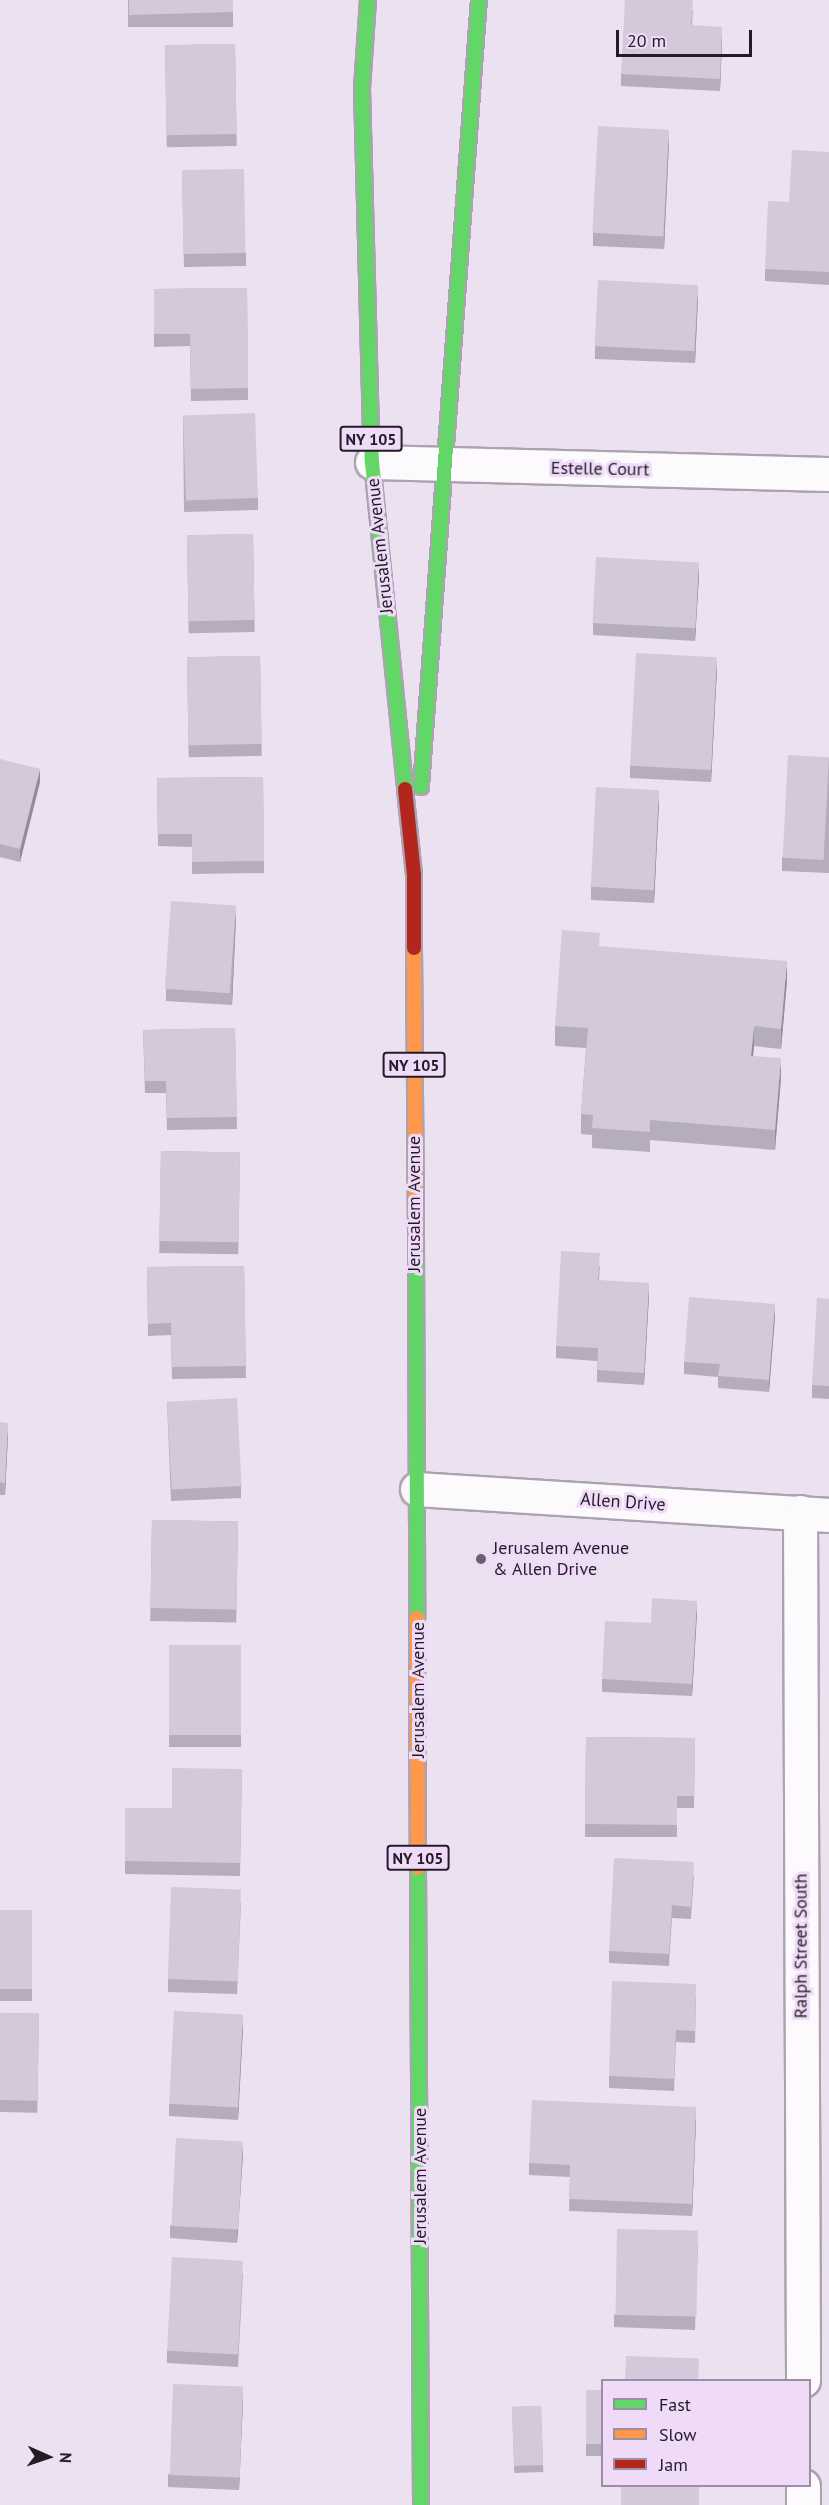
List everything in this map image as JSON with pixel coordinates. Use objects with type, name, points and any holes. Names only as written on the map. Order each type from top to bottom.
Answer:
[{"type":"main road","name":"Jerusalem Avenue","points":[[368,0],[362,89],[372,462],[414,875]]},
{"type":"main road","name":"Jerusalem Avenue","points":[[421,2505],[414,875],[479,0]]},
{"type":"street","name":"Estelle Court","points":[[372,462],[829,474]]},
{"type":"street","name":"Allen Drive","points":[[417,1489],[815,1514]]},
{"type":"street","name":"Ralph Street South","points":[[802,2379],[816,2217],[815,1514]]},
{"type":"street","points":[[803,2487],[803,2505]]},
{"type":"building","points":[[129,0],[233,0],[233,12],[129,15]]},
{"type":"building","points":[[625,0],[693,0],[691,25],[722,27],[720,79],[621,74]]},
{"type":"building","points":[[235,44],[237,134],[167,135],[165,45]]},
{"type":"building","points":[[598,126],[669,130],[663,237],[592,233]]},
{"type":"building","points":[[792,150],[829,152],[829,272],[765,269],[768,201],[789,202]]},
{"type":"building","points":[[244,169],[245,253],[183,254],[182,170]]},
{"type":"building","points":[[598,280],[698,285],[694,351],[595,346]]},
{"type":"building","points":[[247,288],[248,388],[191,389],[190,334],[154,334],[154,289]]},
{"type":"building","points":[[255,413],[258,498],[186,500],[183,416]]},
{"type":"building","points":[[253,534],[255,620],[189,621],[187,535]]},
{"type":"building","points":[[596,557],[699,562],[695,628],[593,623]]},
{"type":"building","points":[[636,653],[717,657],[711,770],[630,766]]},
{"type":"building","points":[[260,656],[262,744],[189,745],[187,657]]},
{"type":"building","points":[[788,755],[829,757],[824,860],[783,858]]},
{"type":"building","points":[[0,759],[40,769],[20,849],[0,844]]},
{"type":"building","points":[[263,777],[264,861],[192,862],[192,834],[158,834],[157,778]]},
{"type":"building","points":[[596,787],[659,790],[654,890],[591,887]]},
{"type":"building","points":[[171,901],[236,906],[230,993],[165,989]]},
{"type":"building","points":[[562,930],[600,933],[599,946],[787,961],[781,1029],[754,1026],[751,1056],[781,1058],[775,1130],[650,1120],[650,1132],[592,1128],[593,1115],[581,1114],[588,1028],[555,1026]]},
{"type":"building","points":[[235,1028],[237,1117],[167,1118],[166,1081],[145,1081],[143,1030]]},
{"type":"building","points":[[161,1151],[240,1152],[238,1242],[159,1241]]},
{"type":"building","points":[[561,1251],[600,1253],[598,1280],[649,1283],[644,1373],[597,1370],[598,1348],[556,1346]]},
{"type":"building","points":[[244,1266],[246,1366],[172,1367],[171,1323],[148,1324],[147,1267]]},
{"type":"building","points":[[689,1297],[775,1304],[769,1380],[718,1376],[720,1364],[684,1362]]},
{"type":"building","points":[[817,1298],[829,1299],[829,1386],[812,1385]]},
{"type":"building","points":[[237,1398],[242,1486],[172,1490],[167,1402]]},
{"type":"building","points":[[0,1422],[8,1423],[5,1483],[0,1482]]},
{"type":"building","points":[[152,1520],[238,1522],[236,1609],[150,1608]]},
{"type":"building","points":[[652,1598],[697,1601],[692,1684],[602,1679],[605,1621],[651,1623]]},
{"type":"building","points":[[169,1645],[241,1645],[241,1735],[169,1735]]},
{"type":"building","points":[[586,1737],[695,1738],[694,1796],[677,1796],[677,1825],[585,1824]]},
{"type":"building","points":[[172,1768],[242,1769],[240,1863],[125,1861],[125,1808],[172,1808]]},
{"type":"building","points":[[614,1858],[694,1862],[691,1907],[672,1905],[669,1954],[609,1951]]},
{"type":"building","points":[[171,1887],[241,1889],[238,1981],[168,1979]]},
{"type":"building","points":[[0,1910],[32,1910],[32,1989],[0,1989]]},
{"type":"building","points":[[612,1981],[696,1984],[695,2031],[676,2030],[674,2079],[609,2076]]},
{"type":"building","points":[[174,2011],[243,2015],[238,2107],[169,2104]]},
{"type":"building","points":[[0,2013],[39,2014],[37,2101],[0,2100]]},
{"type":"building","points":[[532,2100],[696,2107],[692,2204],[569,2199],[570,2165],[529,2163]]},
{"type":"building","points":[[176,2138],[243,2142],[238,2229],[171,2226]]},
{"type":"building","points":[[617,2229],[698,2230],[696,2316],[615,2315]]},
{"type":"building","points":[[172,2257],[243,2261],[238,2355],[167,2351]]},
{"type":"building","points":[[626,2356],[699,2359],[698,2379],[625,2379]]},
{"type":"building","points":[[173,2384],[243,2386],[240,2477],[170,2475]]},
{"type":"building","points":[[586,2390],[601,2390],[601,2444],[586,2444]]},
{"type":"building","points":[[541,2406],[543,2465],[514,2466],[512,2407]]},
{"type":"building","points":[[621,2487],[699,2487],[699,2505],[621,2505]]},
{"type":"traffic: fast","points":[[368,0],[362,89],[372,462],[405,789]]},
{"type":"traffic: fast","points":[[421,787],[479,0]]},
{"type":"traffic: fast","points":[[416,1244],[417,1618]]},
{"type":"traffic: fast","points":[[418,1868],[421,2505]]},
{"type":"traffic: slow","points":[[414,948],[416,1244]]},
{"type":"traffic: slow","points":[[417,1618],[418,1868]]},
{"type":"traffic: jam","points":[[405,789],[414,875],[414,948]]},
{"type":"place","name":"Jerusalem Avenue & Allen Drive","points":[[481,1559]]}]
